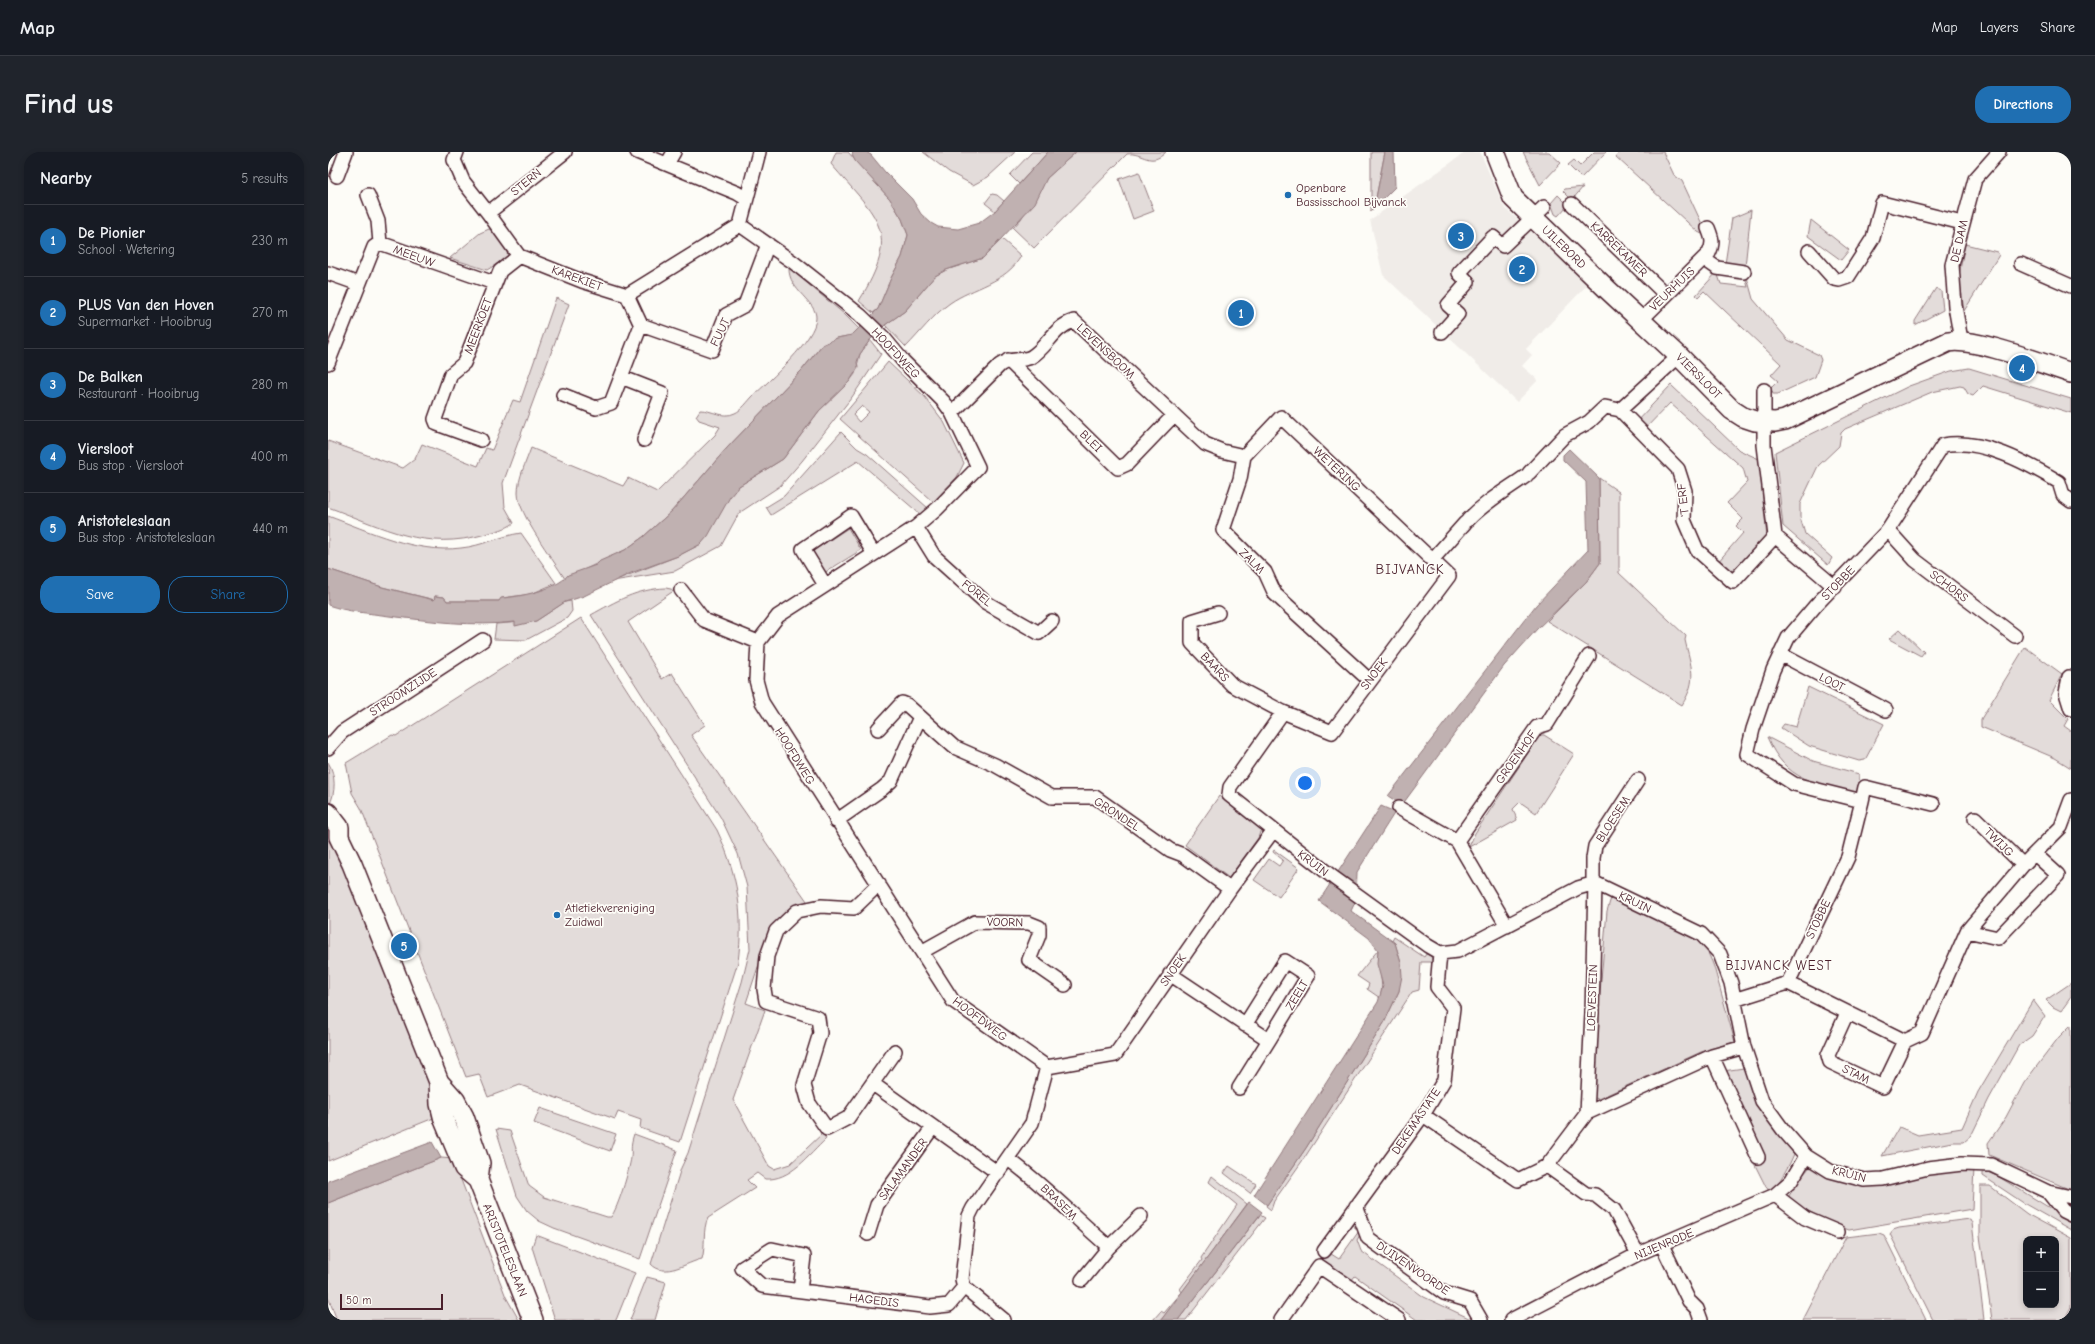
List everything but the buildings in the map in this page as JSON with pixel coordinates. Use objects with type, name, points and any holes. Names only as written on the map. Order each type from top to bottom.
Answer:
[{"type":"street","points":[[337,176],[346,152]]},
{"type":"street","points":[[457,152],[454,160],[463,181],[519,256]]},
{"type":"street","name":"STERN","points":[[488,213],[564,152]]},
{"type":"street","points":[[637,152],[745,198]]},
{"type":"street","points":[[667,164],[674,152]]},
{"type":"street","points":[[563,395],[596,408],[611,403],[641,324],[627,295],[740,225],[745,198],[759,152]]},
{"type":"street","name":"DE DAM","points":[[1961,340],[1954,306],[1952,265],[1975,179],[1999,152]]},
{"type":"street","name":"UILEBORD","points":[[1497,159],[1514,198],[1539,212],[1641,320]]},
{"type":"street","points":[[368,195],[378,221],[380,243]]},
{"type":"street","points":[[1809,251],[1834,279],[1840,280],[1848,277],[1873,238],[1882,203],[1962,223]]},
{"type":"street","name":"KARREKAMER","points":[[1572,204],[1666,295]]},
{"type":"street","points":[[1442,332],[1458,314],[1448,305],[1468,282],[1459,273],[1493,237],[1503,246],[1539,212]]},
{"type":"street","name":"HOOFDWEG","points":[[740,225],[768,244],[860,315],[884,338],[903,361],[944,402],[952,413],[978,467],[916,527],[778,616],[758,642],[756,680],[762,702],[836,821],[879,884],[953,1001],[1047,1067]]},
{"type":"street","name":"VEURHUIS","points":[[1641,320],[1704,259],[1713,246],[1708,228]]},
{"type":"street","name":"MEEUW","points":[[328,363],[374,247],[380,243],[494,283]]},
{"type":"street","name":"FUUT","points":[[641,324],[712,350],[726,315],[745,305],[768,244]]},
{"type":"street","name":"MEERKOET","points":[[481,440],[437,424],[435,419],[451,374],[464,363],[494,283],[500,271],[519,256]]},
{"type":"street","name":"KAREKIET","points":[[519,256],[582,281],[627,295]]},
{"type":"street","name":"VEURHUIS","points":[[1704,259],[1716,268],[1744,272]]},
{"type":"street","points":[[2021,264],[2071,286]]},
{"type":"street","points":[[328,273],[359,284]]},
{"type":"street","name":"VIERSLOOT","points":[[1641,320],[1732,410],[1743,417],[1763,421],[1775,422],[1785,420],[1948,342],[1961,340],[2071,373]]},
{"type":"street","name":"LEVENSBOOM","points":[[1008,360],[1029,358],[1038,352],[1063,324],[1074,321],[1205,444],[1222,451],[1244,456]]},
{"type":"street","points":[[1432,560],[1467,521],[1489,500],[1504,492],[1528,474],[1565,435],[1589,422],[1605,408],[1620,410],[1679,356]]},
{"type":"street","points":[[952,413],[1008,360]]},
{"type":"street","name":"BLEI","points":[[1008,360],[1118,468],[1127,464],[1174,415]]},
{"type":"street","points":[[621,377],[662,393],[644,440]]},
{"type":"street","points":[[1764,390],[1764,445],[1775,536],[1835,587]]},
{"type":"street","name":"'T ERF","points":[[1620,410],[1678,469],[1685,491],[1684,520],[1697,550],[1733,582],[1775,536]]},
{"type":"street","name":"WETERING","points":[[1244,456],[1281,417],[1449,576]]},
{"type":"street","name":"STOBBE","points":[[1862,801],[1794,784],[1747,754],[1753,729],[1780,654],[1794,631],[1888,530],[1943,445],[1955,443],[1975,446],[2021,460],[2059,482],[2063,496],[2071,501]]},
{"type":"street","name":"ZALM","points":[[1244,456],[1240,479],[1223,530],[1265,572],[1275,594],[1370,680]]},
{"type":"street","points":[[825,585],[803,549],[851,516],[874,554]]},
{"type":"street","name":"FOREL","points":[[916,527],[934,556],[985,602],[1039,633],[1052,621]]},
{"type":"street","name":"SCHORS","points":[[1888,530],[1915,560],[2015,636]]},
{"type":"street","name":"SNOEK","points":[[1283,712],[1332,732],[1449,576]]},
{"type":"street","points":[[682,590],[704,620],[758,642]]},
{"type":"street","name":"BAARS","points":[[1218,613],[1192,621],[1192,643],[1232,685],[1283,712]]},
{"type":"street","name":"STROOMZIJDE","points":[[328,748],[342,732],[483,640]]},
{"type":"street","name":"LOOT","points":[[1780,654],[1886,710]]},
{"type":"street","name":"GROENHOF","points":[[1457,841],[1537,727],[1547,724],[1589,656]]},
{"type":"street","points":[[2069,676],[2066,693],[2071,709]]},
{"type":"street","name":"GRONDEL","points":[[878,729],[902,703],[920,716],[954,747],[995,765],[1052,797],[1095,797],[1170,850],[1183,855],[1230,889]]},
{"type":"street","name":"KRUIN","points":[[1283,712],[1230,786],[1229,795],[1273,832],[1358,896],[1440,953]]},
{"type":"street","points":[[836,821],[882,790],[891,781],[920,716]]},
{"type":"street","name":"BLOESEM","points":[[1594,883],[1593,858],[1595,846],[1638,780]]},
{"type":"street","name":"STOBBE","points":[[1788,983],[1848,857],[1865,786],[1933,804]]},
{"type":"street","points":[[1734,1000],[1788,983],[1906,1041],[1922,1033],[1967,932],[2023,865],[2061,827],[2071,800]]},
{"type":"street","points":[[1399,808],[1457,841],[1507,926]]},
{"type":"street","name":"ARISTOTELESLAAN","points":[[328,813],[339,827],[334,834],[352,864],[439,1082],[455,1100],[464,1117],[480,1162],[478,1180],[533,1320]]},
{"type":"street","name":"TWIJG","points":[[1975,818],[2023,865]]},
{"type":"street","name":"SNOEK","points":[[1047,1067],[1115,1054],[1230,889],[1273,832]]},
{"type":"street","points":[[1967,932],[1998,938],[2058,875],[2035,854]]},
{"type":"street","points":[[1440,953],[1458,952],[1578,888],[1594,883]]},
{"type":"street","name":"KRUIN","points":[[1594,883],[1700,934],[1711,942],[1720,954],[1731,983],[1744,1048],[1762,1101],[1784,1131],[1806,1156],[1830,1171],[1864,1180],[1883,1179],[1928,1168],[1962,1164],[1991,1165],[2048,1192],[2071,1197]]},
{"type":"street","name":"LOEVESTEIN","points":[[1587,1113],[1592,1013],[1594,883]]},
{"type":"street","points":[[879,884],[854,908],[821,906],[797,911],[776,931],[768,956],[764,989],[766,1001],[818,1018],[820,1033],[804,1085],[809,1103],[827,1129],[848,1118],[895,1051]]},
{"type":"street","name":"VOORN","points":[[922,951],[975,922],[1029,923],[1039,927],[1039,934],[1029,960],[1065,985]]},
{"type":"street","name":"DEKEMASTATE","points":[[1324,1251],[1423,1115],[1444,1080],[1453,1008],[1437,988],[1440,953]]},
{"type":"street","name":"ZEELT","points":[[1239,1088],[1308,976],[1285,961],[1245,1025]]},
{"type":"street","points":[[1170,974],[1269,1040]]},
{"type":"street","name":"STAM","points":[[1847,1013],[1828,1055],[1830,1062],[1883,1087],[1906,1041]]},
{"type":"street","points":[[1423,1115],[1518,1180],[1547,1166],[1587,1113],[1712,1056],[1744,1048]]},
{"type":"street","points":[[1712,1056],[1758,1157]]},
{"type":"street","points":[[1004,1320],[964,1287],[962,1279],[969,1216],[1032,1123],[1047,1067]]},
{"type":"street","name":"SALAMANDER","points":[[873,1084],[998,1173]]},
{"type":"street","name":"SALAMANDER","points":[[868,1234],[877,1205],[933,1127]]},
{"type":"street","name":"NIJENRODE","points":[[1511,1320],[1638,1254],[1662,1245],[1775,1195],[1791,1181],[1806,1156]]},
{"type":"street","name":"BRASEM","points":[[1008,1159],[1033,1177],[1078,1221],[1109,1247]]},
{"type":"street","points":[[1547,1166],[1586,1194],[1595,1195],[1614,1210],[1638,1254]]},
{"type":"street","name":"KRUIN","points":[[2048,1192],[2063,1211],[2071,1215]]},
{"type":"street","points":[[1775,1195],[1804,1218],[1838,1232]]},
{"type":"street","name":"DUIVENVOORDE","points":[[1356,1206],[1368,1238],[1444,1293],[1470,1301],[1481,1320]]},
{"type":"street","points":[[1082,1280],[1109,1247],[1141,1216]]},
{"type":"street","points":[[1662,1245],[1688,1301],[1697,1309],[1701,1320]]},
{"type":"street","name":"HAGEDIS","points":[[800,1291],[804,1256],[772,1250],[742,1268],[762,1286],[800,1291],[930,1307],[949,1305],[964,1287]]},
{"type":"street","points":[[1281,1320],[1319,1266],[1399,1320]]},
{"type":"shaded area","points":[[836,152],[848,152],[890,199],[902,219],[908,235],[902,257],[878,309],[873,313],[859,301],[872,277],[879,258],[881,241],[879,227],[872,213],[831,164]]},
{"type":"shaded area","points":[[853,152],[866,152],[871,155],[885,172],[912,199],[921,214],[931,223],[938,227],[958,229],[979,223],[995,211],[1048,152],[1076,152],[1047,178],[1035,203],[983,258],[946,270],[935,276],[905,311],[885,325],[870,340],[860,354],[857,362],[858,368],[849,382],[819,411],[783,459],[739,486],[730,497],[708,536],[701,544],[678,556],[631,573],[584,596],[565,602],[536,621],[515,626],[515,622],[467,624],[420,620],[358,612],[328,605],[328,569],[382,587],[434,600],[435,596],[444,597],[447,601],[499,601],[501,598],[537,592],[555,585],[568,575],[596,565],[600,561],[625,550],[643,537],[672,511],[727,448],[802,370],[822,345],[837,338],[852,335],[878,309],[902,257],[908,235],[902,219],[890,199],[855,161],[852,155]]},
{"type":"shaded area","points":[[923,152],[1015,152],[988,177],[973,185],[949,172]]},
{"type":"shaded area","points":[[1032,152],[1048,152],[1019,184],[1010,175]]},
{"type":"shaded area","points":[[1076,152],[1166,152],[1155,159],[1127,154],[1034,248],[1013,228],[1021,219],[1047,178]]},
{"type":"shaded area","points":[[1371,152],[1385,152],[1376,198],[1371,211]]},
{"type":"shaded area","points":[[1385,152],[1394,152],[1395,187],[1371,211],[1376,198]]},
{"type":"shaded area","points":[[1466,152],[1480,152],[1504,207],[1588,284],[1526,349],[1532,355],[1522,366],[1538,380],[1517,402],[1383,275],[1370,220]]},
{"type":"shaded area","points":[[1523,152],[1549,152],[1561,163],[1540,185]]},
{"type":"shaded area","points":[[1594,152],[1606,152],[1581,178],[1568,165],[1574,160],[1580,166]]},
{"type":"shaded area","points":[[1620,152],[1663,152],[1674,175],[1682,181],[1708,237],[1698,232],[1616,157]]},
{"type":"shaded area","points":[[1139,172],[1154,211],[1133,219],[1119,179]]},
{"type":"shaded area","points":[[1583,187],[1572,200],[1563,191],[1565,189]]},
{"type":"shaded area","points":[[992,194],[997,195],[1004,201],[995,211],[985,203]]},
{"type":"shaded area","points":[[1558,195],[1568,205],[1558,216],[1555,214],[1551,203]]},
{"type":"shaded area","points":[[1751,210],[1745,267],[1725,264],[1732,218]]},
{"type":"shaded area","points":[[1811,220],[1849,250],[1841,260],[1808,236]]},
{"type":"shaded area","points":[[489,229],[501,241],[506,249],[508,257],[487,270],[450,258],[480,233]]},
{"type":"shaded area","points":[[1002,239],[1021,256],[1015,265],[998,279],[959,297],[950,303],[932,319],[906,347],[885,325],[905,311],[935,276],[946,270],[983,258]]},
{"type":"shaded area","points":[[1965,244],[1997,252],[1999,255],[1964,311],[1959,275]]},
{"type":"shaded area","points":[[789,268],[844,314],[859,329],[852,335],[837,338],[822,345],[802,370],[727,448],[672,511],[643,537],[625,550],[565,579],[537,536],[520,502],[518,493],[519,482],[531,448],[623,486],[628,478],[657,492],[715,435],[720,427],[699,420],[696,416],[700,410],[722,415],[731,415],[738,412],[800,348],[814,327],[816,318],[815,312],[793,283]]},
{"type":"shaded area","points":[[1717,272],[1721,284],[1748,287],[1745,277],[1747,277],[1753,299],[1788,340],[1819,355],[1821,360],[1815,377],[1778,394],[1773,394],[1771,388],[1778,381],[1771,375],[1781,364],[1704,291],[1698,297],[1696,295]]},
{"type":"shaded area","points":[[1936,288],[1941,291],[1943,310],[1915,325],[1915,321]]},
{"type":"shaded area","points":[[556,298],[569,304],[503,483],[505,507],[514,523],[497,531],[464,539],[424,539],[387,530],[328,507],[328,441],[403,468],[415,459],[422,444],[478,466],[486,448],[492,450],[513,400],[520,402]]},
{"type":"shaded area","points":[[870,340],[881,354],[852,397],[802,461],[780,486],[739,513],[721,546],[675,571],[613,581],[678,556],[701,544],[730,496],[739,486],[783,459],[819,411],[849,382],[855,374],[860,354]]},
{"type":"shaded area","points":[[888,362],[925,397],[944,422],[964,463],[957,477],[933,502],[840,419]],"holes":[[[862,406],[869,412],[859,422],[853,415]]]},
{"type":"shaded area","points":[[1969,368],[2071,399],[2071,413],[1983,386],[1973,396],[1968,394],[1964,387],[1960,386],[1932,392],[1845,429],[1841,433],[1839,446],[1818,466],[1800,504],[1800,517],[1805,534],[1832,558],[1828,565],[1783,526],[1775,452],[1909,386],[1951,371]]},
{"type":"shaded area","points":[[1671,385],[1739,450],[1759,459],[1767,538],[1732,576],[1717,563],[1743,533],[1736,526],[1743,519],[1727,503],[1747,482],[1743,468],[1670,403],[1642,432],[1634,424]]},
{"type":"shaded area","points":[[841,432],[857,448],[867,454],[928,508],[921,515],[858,461],[771,515],[766,507],[784,496]]},
{"type":"shaded area","points":[[1569,449],[1599,478],[1600,563],[1586,582],[1537,629],[1504,666],[1402,805],[1388,796],[1536,605],[1588,550],[1586,482],[1563,460],[1563,455]]},
{"type":"shaded area","points":[[1599,478],[1619,492],[1619,573],[1686,636],[1685,640],[1691,666],[1692,680],[1687,696],[1682,705],[1547,621],[1586,582],[1600,563]]},
{"type":"shaded area","points":[[328,516],[393,540],[427,548],[444,549],[469,547],[521,533],[556,583],[531,594],[502,598],[499,601],[447,601],[444,597],[435,596],[435,600],[382,587],[328,569]]},
{"type":"shaded area","points":[[848,528],[861,550],[824,573],[810,553]]},
{"type":"shaded area","points":[[666,588],[675,590],[628,622],[662,679],[672,673],[705,725],[691,735],[807,901],[771,928],[746,1003],[765,1010],[733,1100],[769,1166],[774,1169],[790,1164],[823,1133],[826,1139],[798,1166],[783,1176],[774,1179],[765,1179],[757,1173],[747,1180],[755,1188],[708,1218],[705,1228],[702,1259],[669,1270],[663,1270],[651,1264],[742,982],[750,949],[747,887],[738,854],[721,818],[591,615],[636,593]]},
{"type":"shaded area","points":[[571,601],[572,611],[567,618],[526,640],[494,639],[496,624],[536,621],[565,602]]},
{"type":"shaded area","name":"Atletiekvereniging Zuidwal","points":[[581,618],[717,830],[730,863],[738,895],[740,911],[740,944],[738,962],[680,1142],[640,1128],[641,1120],[618,1112],[615,1119],[520,1085],[488,1097],[479,1074],[466,1077],[361,808],[352,793],[346,763],[392,735],[396,736]]},
{"type":"shaded area","points":[[1900,629],[1924,652],[1921,656],[1889,639]]},
{"type":"shaded area","points":[[2025,647],[2062,674],[2049,700],[2068,719],[2064,726],[2071,731],[2071,768],[2055,758],[1981,727],[1981,719]]},
{"type":"shaded area","points":[[1808,687],[1884,724],[1865,760],[1859,761],[1809,746],[1781,728],[1784,724],[1796,727]]},
{"type":"shaded area","points":[[1540,735],[1544,735],[1574,754],[1536,813],[1520,802],[1513,809],[1517,820],[1469,847],[1475,833]]},
{"type":"shaded area","points":[[1767,737],[1813,761],[1859,774],[1858,794],[1815,783],[1793,772],[1783,763]]},
{"type":"shaded area","points":[[328,762],[334,778],[333,795],[329,806]]},
{"type":"shaded area","points":[[1219,796],[1261,829],[1258,838],[1229,878],[1185,845]]},
{"type":"shaded area","points":[[1381,806],[1395,812],[1357,872],[1356,900],[1351,911],[1395,943],[1401,963],[1402,976],[1399,991],[1384,1023],[1306,1148],[1267,1205],[1254,1195],[1378,1002],[1383,986],[1377,964],[1378,950],[1369,938],[1319,901]]},
{"type":"shaded area","points":[[328,840],[336,849],[426,1071],[436,1117],[328,1161]]},
{"type":"shaded area","points":[[1274,850],[1299,868],[1279,897],[1254,880],[1269,859],[1279,866],[1283,860],[1273,852]]},
{"type":"shaded area","points":[[1611,898],[1672,925],[1694,938],[1704,947],[1714,967],[1735,1042],[1701,1052],[1598,1099],[1591,1097],[1607,911]]},
{"type":"shaded area","points":[[1394,937],[1424,957],[1426,954],[1431,956],[1433,962],[1421,962],[1419,990],[1412,992],[1305,1157],[1274,1201],[1271,1210],[1266,1206],[1306,1148],[1384,1023],[1399,991],[1401,963],[1395,943],[1392,941]]},
{"type":"shaded area","points":[[1378,950],[1382,986],[1380,998],[1367,989],[1369,984],[1357,976]]},
{"type":"shaded area","points":[[2071,983],[2071,997],[2061,1011],[2053,1007],[2046,1000]]},
{"type":"shaded area","points":[[2033,1000],[2045,1016],[2032,1036],[2019,1045],[1989,1099],[1971,1136],[1964,1142],[1953,1142],[1882,1156],[1899,1127],[1918,1135],[1962,1128],[1978,1092]]},
{"type":"shaded area","points":[[2071,1025],[2071,1190],[1989,1155],[1988,1143],[2006,1117],[2024,1083],[2059,1037]]},
{"type":"shaded area","points":[[1744,1068],[1759,1102],[1794,1154],[1774,1191],[1771,1193],[1766,1187],[1754,1163],[1765,1155],[1723,1071]]},
{"type":"shaded area","points":[[540,1108],[616,1134],[610,1151],[534,1123]]},
{"type":"shaded area","points":[[496,1129],[510,1131],[529,1186],[544,1197],[607,1217],[611,1217],[614,1212],[623,1189],[630,1164],[634,1134],[677,1150],[640,1259],[554,1228],[539,1221],[527,1211],[517,1196]]},
{"type":"shaded area","points":[[432,1142],[441,1158],[328,1203],[328,1181]]},
{"type":"shaded area","points":[[441,1158],[453,1159],[506,1297],[519,1320],[337,1320],[328,1297],[328,1203]]},
{"type":"shaded area","points":[[1229,1166],[1256,1184],[1250,1193],[1224,1173]]},
{"type":"shaded area","points":[[1810,1167],[1839,1180],[1923,1175],[1974,1168],[1972,1209],[1849,1230],[1830,1223],[1787,1199],[1801,1177]]},
{"type":"shaded area","points":[[1983,1170],[1999,1177],[2071,1221],[2071,1230],[2025,1204],[1983,1176]]},
{"type":"shaded area","points":[[1212,1176],[1247,1204],[1173,1305],[1161,1320],[1153,1320],[1161,1311],[1164,1313],[1182,1292],[1180,1289],[1202,1260],[1201,1258],[1237,1205],[1209,1182]]},
{"type":"shaded area","points":[[1980,1186],[1990,1186],[2027,1214],[2071,1238],[2071,1307],[2064,1320],[1992,1320],[1980,1236]]},
{"type":"shaded area","points":[[1249,1202],[1262,1212],[1178,1320],[1161,1320]]},
{"type":"shaded area","points":[[1260,1215],[1265,1218],[1186,1320],[1178,1320]]},
{"type":"shaded area","points":[[1970,1219],[1972,1223],[1984,1320],[1933,1320],[1890,1234],[1893,1230],[1899,1228]]},
{"type":"shaded area","points":[[1354,1220],[1361,1233],[1357,1240],[1361,1251],[1424,1297],[1473,1320],[1417,1320],[1355,1276],[1351,1281],[1322,1260],[1328,1252],[1339,1259],[1359,1231],[1351,1224]]},
{"type":"shaded area","points":[[1879,1233],[1884,1235],[1926,1320],[1803,1320],[1846,1237]]},
{"type":"shaded area","points":[[536,1235],[635,1273],[616,1320],[555,1320],[532,1247]]},
{"type":"shaded area","points":[[647,1277],[666,1282],[655,1320],[630,1320]]},
{"type":"place","name":"Openbare Bassisschool Bijvanck","points":[[1288,195]]},
{"type":"place","name":"De Balken","points":[[1461,236]]},
{"type":"place","name":"PLUS Van den Hoven","points":[[1522,269]]},
{"type":"place","name":"De Pionier","points":[[1241,313]]},
{"type":"place","name":"Viersloot","points":[[2022,368]]},
{"type":"place","name":"Atletiekvereniging Zuidwal","points":[[557,915]]},
{"type":"place","name":"Aristoteleslaan","points":[[404,946]]},
{"type":"district","name":"BIJVANCK","points":[[1410,569]]},
{"type":"district","name":"BIJVANCK WEST","points":[[1779,965]]}]
